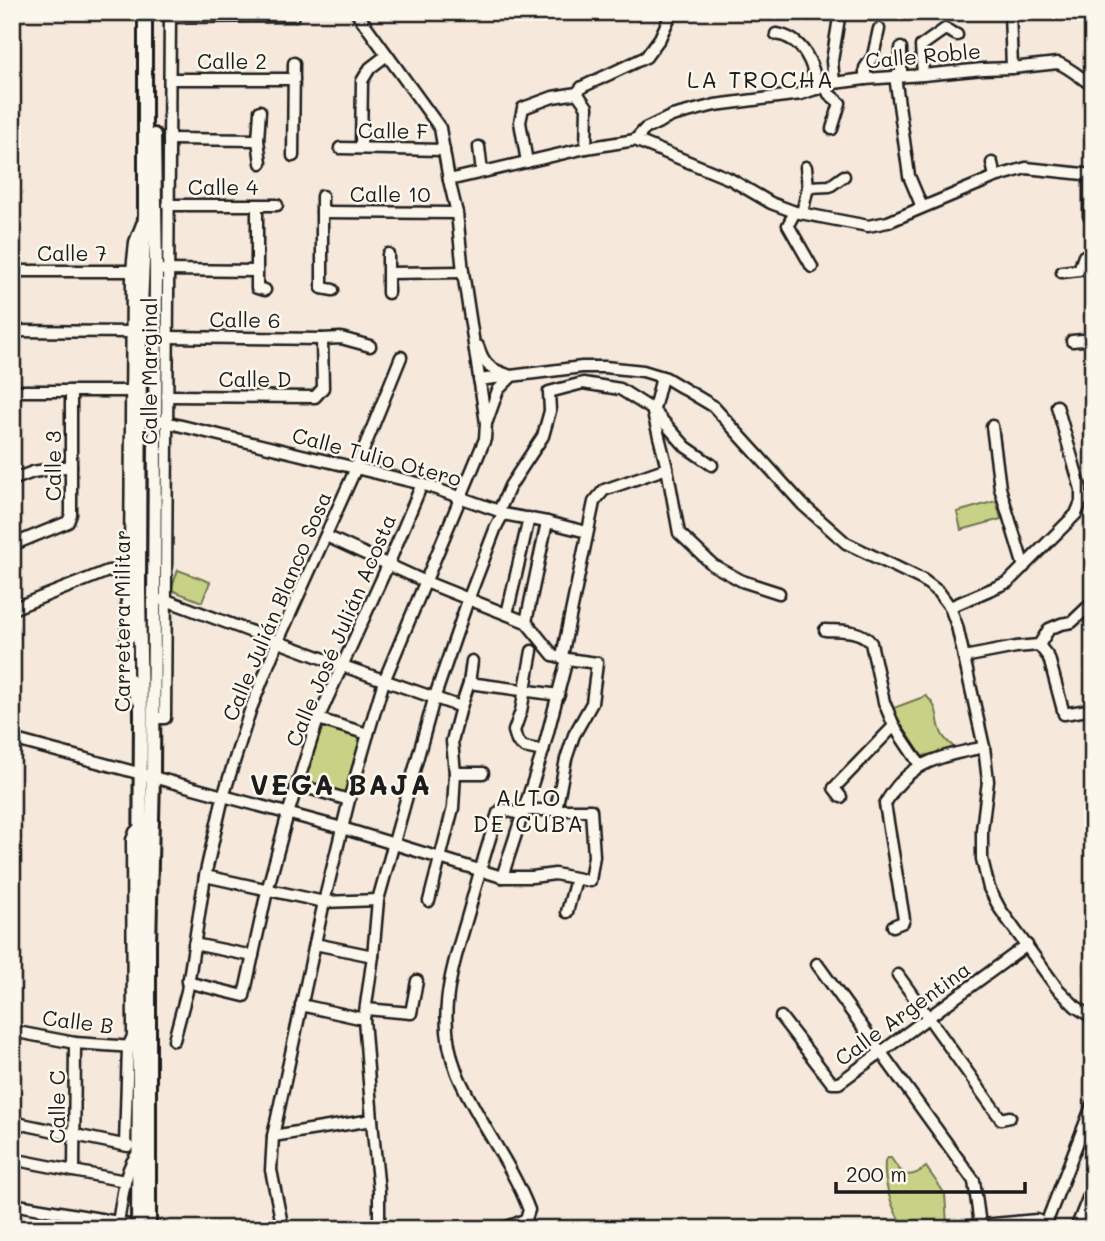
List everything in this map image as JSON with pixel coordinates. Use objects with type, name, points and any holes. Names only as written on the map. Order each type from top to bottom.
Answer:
[{"type":"highway","points":[[1078,1229],[1093,1191]]},
{"type":"main road","name":"Carretera Militar","points":[[142,1228],[153,777],[140,664],[138,592],[140,518],[136,331],[145,214],[145,12]]},
{"type":"main road","name":"Carretera Militar","points":[[142,1228],[132,1148],[140,773],[160,600],[162,270],[153,12]]},
{"type":"main road","points":[[136,331],[147,345],[147,409],[161,421]]},
{"type":"main road","points":[[140,518],[146,508],[146,433],[151,424],[161,421]]},
{"type":"main road","points":[[128,600],[134,657],[140,664]]},
{"type":"main road","points":[[127,677],[148,716]]},
{"type":"street","points":[[283,1229],[271,1170],[273,1136],[349,800],[384,681],[485,439],[486,423],[470,323],[457,213],[440,128],[356,12]]},
{"type":"street","points":[[527,162],[520,122],[523,108],[552,97],[577,93],[582,88],[646,57],[660,37],[672,12]]},
{"type":"street","points":[[826,86],[840,12]]},
{"type":"street","points":[[1010,12],[1012,68]]},
{"type":"street","points":[[170,15],[293,14]]},
{"type":"street","name":"Calle Marginal","points":[[161,421],[167,396],[167,337],[162,270],[168,205],[170,15]]},
{"type":"street","points":[[865,79],[864,68],[873,56],[879,29]]},
{"type":"street","points":[[923,75],[921,46],[945,29],[957,35]]},
{"type":"street","points":[[776,34],[793,39],[809,58],[814,72],[829,94],[840,103],[832,129]]},
{"type":"street","points":[[901,48],[898,76],[909,176],[922,207]]},
{"type":"street","points":[[361,148],[362,80],[370,68],[387,55]]},
{"type":"street","points":[[293,156],[294,63]]},
{"type":"street","name":"Calle Roble","points":[[635,140],[645,129],[672,116],[699,108],[789,96],[865,79],[1058,63],[1093,86]]},
{"type":"street","name":"Calle 2","points":[[170,79],[294,79]]},
{"type":"street","points":[[577,93],[587,107],[586,149]]},
{"type":"street","points":[[260,111],[258,139],[261,163]]},
{"type":"street","points":[[169,139],[258,139]]},
{"type":"street","points":[[449,180],[635,140],[730,179],[771,203],[799,213],[868,226],[888,222],[995,177],[1026,169],[1091,174],[1090,216],[1093,221]]},
{"type":"street","points":[[479,147],[482,172]]},
{"type":"street","name":"Calle F","points":[[340,148],[444,150]]},
{"type":"street","points":[[992,163],[995,177]]},
{"type":"street","points":[[806,167],[808,187],[799,213],[788,225],[812,267]]},
{"type":"street","points":[[808,187],[830,186],[844,176]]},
{"type":"street","points":[[322,196],[322,288],[333,290]]},
{"type":"street","name":"Calle 4","points":[[168,205],[277,205]]},
{"type":"street","points":[[257,206],[257,288],[265,290]]},
{"type":"street","name":"Calle 10","points":[[323,212],[457,213]]},
{"type":"street","name":"Calle Marginal","points":[[127,677],[131,391],[136,331],[132,271],[135,242],[145,214]]},
{"type":"street","points":[[1062,272],[1079,270],[1084,257],[1093,253]]},
{"type":"street","points":[[388,254],[388,293]]},
{"type":"street","points":[[162,270],[256,271]]},
{"type":"street","name":"Calle 7","points":[[12,271],[132,271]]},
{"type":"street","points":[[388,273],[463,272]]},
{"type":"street","points":[[470,323],[482,357],[489,367],[512,376]]},
{"type":"street","points":[[12,331],[136,331]]},
{"type":"street","name":"Calle 6","points":[[167,337],[341,338],[370,346]]},
{"type":"street","name":"Calle D","points":[[167,396],[315,397],[323,388],[322,339]]},
{"type":"street","points":[[1072,341],[1093,339]]},
{"type":"street","name":"Calle Julián Blanco Sosa","points":[[174,1040],[187,991],[205,876],[223,797],[250,711],[401,358]]},
{"type":"street","points":[[479,380],[582,367],[643,371],[662,377],[713,406],[803,505],[846,543],[923,580],[939,593],[950,607],[957,626],[984,747],[988,781],[982,830],[982,859],[989,888],[1000,909],[1057,988],[1075,1006],[1093,1018]]},
{"type":"street","points":[[486,423],[498,390],[512,376]]},
{"type":"street","points":[[662,377],[653,413],[680,533],[713,565],[742,582],[779,593]]},
{"type":"street","points":[[375,1229],[379,1221],[379,1191],[365,1014],[377,900],[434,699],[510,486],[542,436],[550,411],[548,392],[583,383],[620,389],[653,410],[686,447],[712,465]]},
{"type":"street","points":[[12,391],[131,391]]},
{"type":"street","name":"Calle 3","points":[[12,545],[68,522],[71,514],[71,391]]},
{"type":"street","points":[[950,607],[1008,582],[1076,514],[1082,502],[1081,489],[1057,407]]},
{"type":"street","name":"Calle Tulio Otero","points":[[161,421],[422,485],[501,512],[587,532]]},
{"type":"street","points":[[992,426],[1000,488],[1024,567]]},
{"type":"street","points":[[12,480],[33,472],[71,466]]},
{"type":"street","points":[[502,877],[543,751],[558,695],[594,502],[604,490],[667,468]]},
{"type":"street","name":"Calle José Julián Acosta","points":[[187,982],[244,996],[267,891],[318,719],[422,485]]},
{"type":"street","points":[[507,614],[529,518]]},
{"type":"street","points":[[526,622],[547,522]]},
{"type":"street","points":[[326,536],[426,582],[526,622],[553,654],[597,663],[592,703],[574,735],[566,759],[556,810]]},
{"type":"street","points":[[12,609],[108,571],[130,570]]},
{"type":"street","points":[[160,600],[461,708]]},
{"type":"street","points":[[1039,645],[1049,629],[1072,622],[1093,602]]},
{"type":"street","points":[[825,630],[866,636],[884,702],[894,726],[920,765]]},
{"type":"street","points":[[964,657],[1039,645]]},
{"type":"street","points":[[1039,645],[1049,658],[1064,714],[1093,709]]},
{"type":"street","points":[[532,650],[521,711],[514,730],[517,741],[524,747],[543,751]]},
{"type":"street","points":[[429,901],[453,808],[455,773],[452,741],[470,683],[472,662]]},
{"type":"street","points":[[470,683],[558,695]]},
{"type":"street","points":[[318,719],[368,734]]},
{"type":"street","points":[[841,797],[834,789],[894,726]]},
{"type":"street","points":[[12,739],[342,828],[442,858],[480,870],[502,877],[555,874],[590,881],[594,856],[591,810],[524,812],[502,809],[498,813],[480,870],[459,949],[450,974],[446,1012],[449,1043],[456,1070],[530,1210],[526,1219],[500,1229]]},
{"type":"street","points":[[893,926],[904,919],[885,804],[891,794],[920,765],[936,758],[984,747]]},
{"type":"street","points":[[455,773],[483,773]]},
{"type":"street","points":[[298,785],[349,800]]},
{"type":"street","points":[[134,1047],[132,840],[140,827]]},
{"type":"street","points":[[123,873],[133,867]]},
{"type":"street","points":[[205,876],[324,902],[377,900]]},
{"type":"street","points":[[567,912],[576,879]]},
{"type":"street","points":[[121,911],[133,905]]},
{"type":"street","points":[[194,944],[253,956]]},
{"type":"street","points":[[315,944],[373,956]]},
{"type":"street","name":"Calle Argentina","points":[[781,1017],[832,1083],[839,1083],[1027,945]]},
{"type":"street","points":[[817,964],[974,1181],[980,1225]]},
{"type":"street","points":[[898,975],[1002,1119],[1010,1118]]},
{"type":"street","points":[[301,1005],[365,1014],[411,1013],[417,981]]},
{"type":"street","name":"Calle B","points":[[12,1031],[75,1043],[134,1047]]},
{"type":"street","name":"Calle C","points":[[74,1171],[75,1043]]},
{"type":"street","points":[[938,1229],[1037,1220],[1044,1226],[1093,1103]]},
{"type":"street","points":[[273,1136],[372,1120]]},
{"type":"street","points":[[12,1122],[132,1148],[135,1157],[125,1181],[119,1226]]},
{"type":"street","points":[[12,1159],[125,1181]]},
{"type":"street","points":[[12,1204],[119,1226],[142,1228]]},
{"type":"street","points":[[386,1229],[394,1229]]},
{"type":"green space","points":[[996,501],[1001,519],[961,530],[957,512]]},
{"type":"green space","points":[[178,570],[210,582],[202,602],[171,590]]},
{"type":"green space","points":[[926,696],[936,710],[942,734],[955,748],[919,757],[891,709]]},
{"type":"green space","points":[[320,721],[367,736],[348,798],[301,783]]},
{"type":"green space","points":[[891,1158],[902,1172],[910,1175],[926,1167],[945,1194],[947,1224],[904,1228],[892,1205],[887,1187],[885,1161]]},
{"type":"district","name":"LA TROCHA","points":[[761,79]]},
{"type":"district","name":"VEGA BAJA","points":[[341,784]]},
{"type":"district","name":"ALTO DE CUBA","points":[[529,810]]}]
